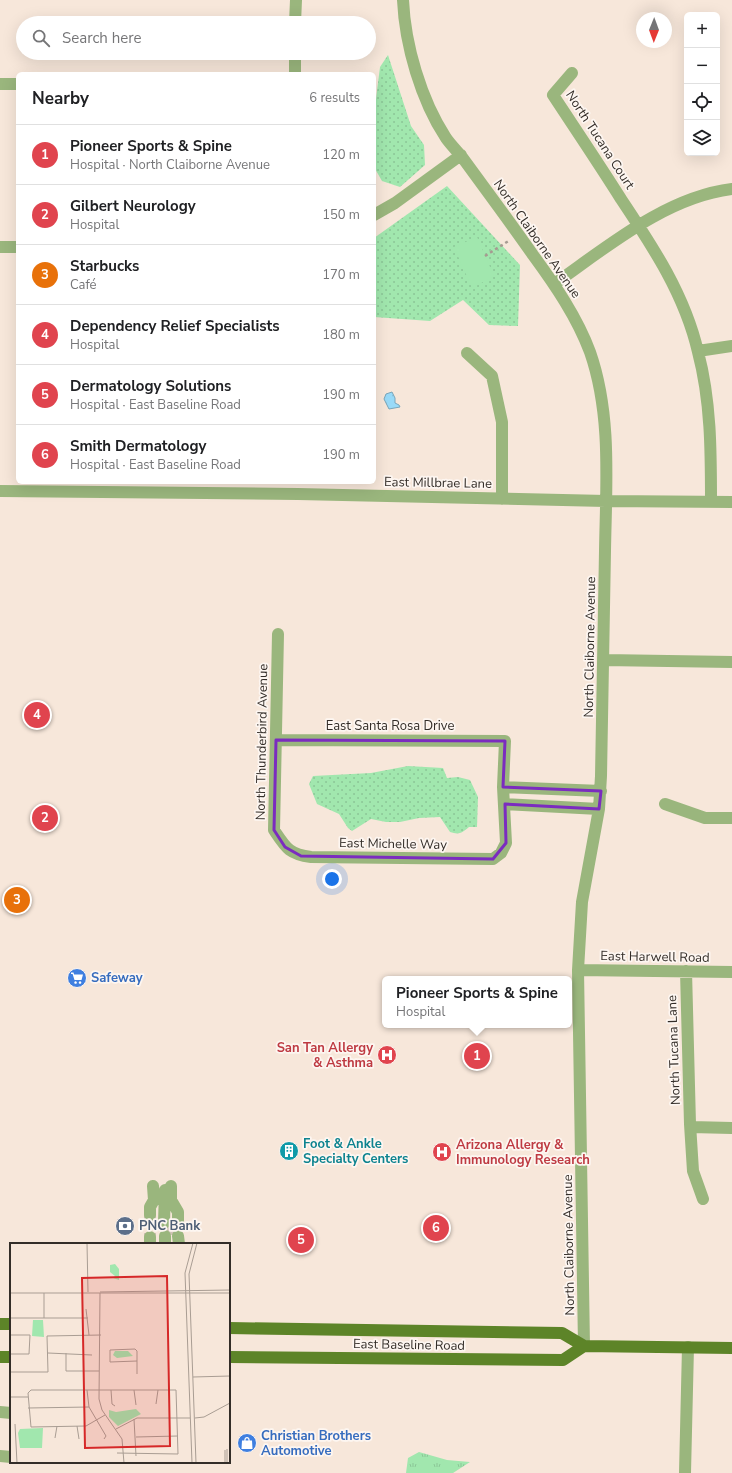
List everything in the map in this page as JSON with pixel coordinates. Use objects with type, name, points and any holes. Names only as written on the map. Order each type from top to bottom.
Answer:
[{"type":"main road","name":"East Baseline Road","points":[[230,1328],[562,1333],[584,1346],[563,1360],[230,1357]]},
{"type":"main road","points":[[584,1346],[732,1348]]},
{"type":"street","points":[[295,16],[296,0]]},
{"type":"street","name":"North Claiborne Avenue","points":[[403,0],[404,18],[414,66],[427,103],[446,137],[519,234],[554,284],[579,327],[590,352],[600,389],[606,423],[604,660],[601,791],[582,902],[578,970],[584,1346]]},
{"type":"street","points":[[295,60],[295,72]]},
{"type":"street","name":"North Tucana Court","points":[[572,73],[553,95],[639,225]]},
{"type":"street","points":[[0,84],[16,84]]},
{"type":"street","points":[[376,214],[395,203],[461,156]]},
{"type":"street","points":[[554,284],[639,225],[673,206],[691,198],[720,190],[732,189]]},
{"type":"street","points":[[639,225],[672,280],[698,351],[709,409],[711,502]]},
{"type":"street","points":[[0,246],[16,247]]},
{"type":"street","points":[[698,351],[732,346]]},
{"type":"street","points":[[467,353],[492,376],[502,422],[502,499]]},
{"type":"street","name":"East Millbrae Lane","points":[[0,491],[94,487],[298,488],[502,499],[732,502]]},
{"type":"street","name":"North Thunderbird Avenue","points":[[278,634],[274,830],[285,847]]},
{"type":"street","points":[[604,660],[732,662]]},
{"type":"street","name":"East Santa Rosa Drive","points":[[276,740],[505,741],[504,787]]},
{"type":"street","points":[[599,809],[505,804],[504,787],[601,791]]},
{"type":"street","name":"East Michelle Way","points":[[285,847],[298,855],[311,857],[493,859],[501,853],[506,844],[505,804]]},
{"type":"street","points":[[665,804],[705,818],[732,818]]},
{"type":"street","name":"East Harwell Road","points":[[578,970],[732,972]]},
{"type":"street","name":"North Tucana Lane","points":[[686,971],[691,1127]]},
{"type":"street","points":[[703,1199],[693,1171],[691,1127],[732,1128]]},
{"type":"street","points":[[161,1186],[178,1212],[164,1222]]},
{"type":"street","points":[[161,1186],[164,1222]]},
{"type":"street","points":[[161,1186],[150,1207],[164,1222]]},
{"type":"street","points":[[686,1473],[688,1347]]},
{"type":"street","points":[[0,1456],[10,1457]]},
{"type":"path","points":[[485,256],[519,234]]},
{"type":"highlighted area","points":[[276,740],[505,741],[503,787],[601,791],[599,809],[505,804],[506,843],[493,859],[301,856],[285,847],[274,830]]},
{"type":"green space","points":[[388,55],[411,126],[424,145],[425,165],[400,187],[382,181],[376,170],[376,99],[380,67]]},
{"type":"green space","points":[[447,186],[520,265],[518,326],[489,325],[463,300],[430,321],[376,317],[376,237]]},
{"type":"green space","points":[[477,237],[494,276],[472,288],[454,247]]},
{"type":"green space","points":[[408,766],[443,768],[447,778],[458,777],[470,780],[478,797],[477,827],[469,827],[462,832],[456,833],[450,832],[440,817],[419,818],[400,822],[386,822],[371,819],[352,831],[348,828],[339,814],[317,804],[309,784],[313,776],[371,773]]},
{"type":"green space","points":[[419,1452],[447,1460],[470,1462],[453,1473],[406,1473],[408,1458]]},
{"type":"water","points":[[392,392],[395,398],[395,403],[400,407],[389,409],[384,399],[386,394]]},
{"type":"tunnel","points":[[150,1215],[150,1237]]},
{"type":"tunnel","points":[[171,1223],[171,1236]]},
{"type":"place","name":"Dependency Relief Specialists","points":[[37,715]]},
{"type":"place","name":"Gilbert Neurology","points":[[45,818]]},
{"type":"place","name":"Starbucks","points":[[17,900]]},
{"type":"place","name":"Safeway","points":[[77,978]]},
{"type":"place","name":"San Tan Allergy & Asthma","points":[[387,1055]]},
{"type":"place","name":"Pioneer Sports & Spine","points":[[477,1056]]},
{"type":"place","name":"Foot & Ankle Specialty Centers","points":[[289,1151]]},
{"type":"place","name":"Arizona Allergy & Immunology Research","points":[[442,1152]]},
{"type":"place","name":"PNC Bank","points":[[125,1226]]},
{"type":"place","name":"Smith Dermatology","points":[[436,1228]]},
{"type":"place","name":"Dermatology Solutions","points":[[301,1240]]},
{"type":"place","name":"Christian Brothers Automotive","points":[[247,1443]]}]
